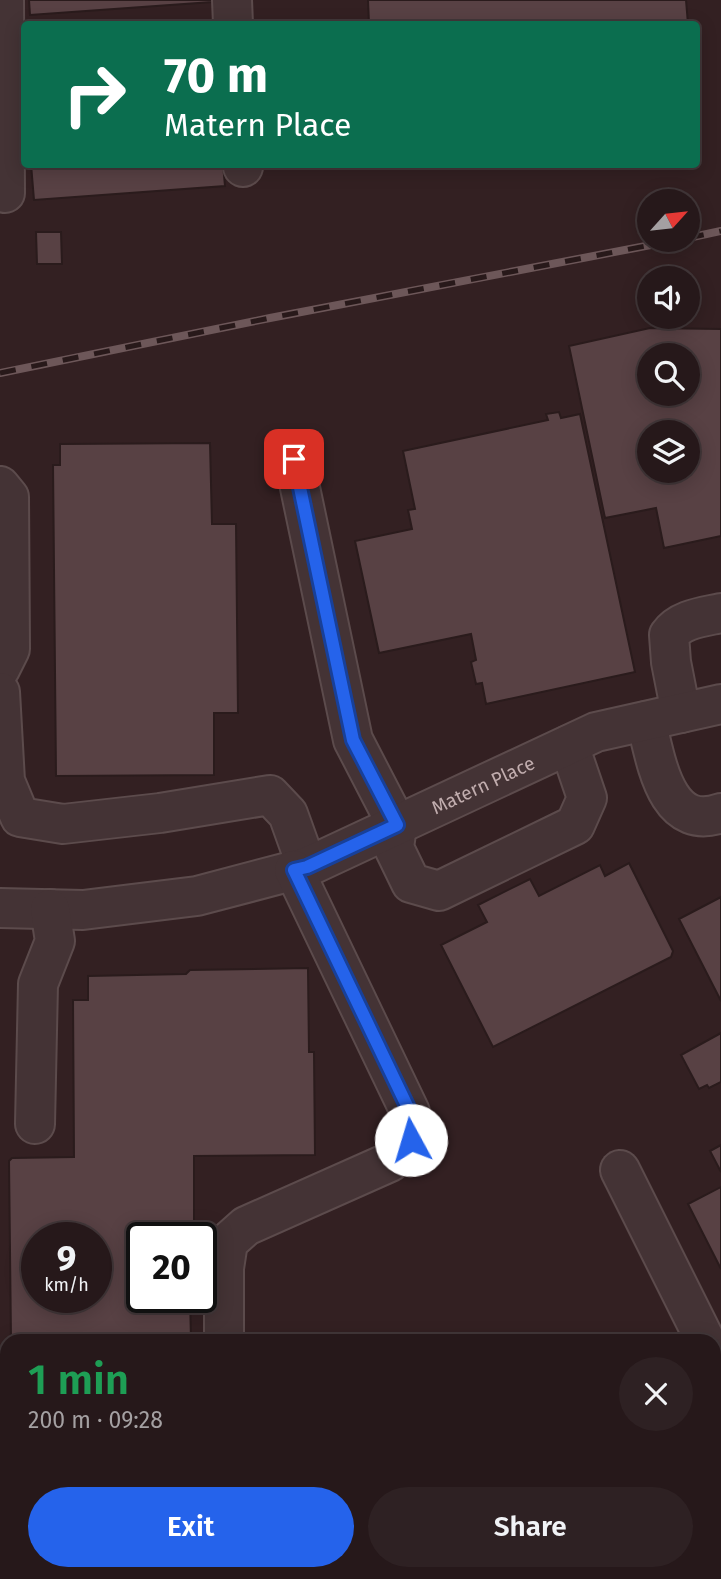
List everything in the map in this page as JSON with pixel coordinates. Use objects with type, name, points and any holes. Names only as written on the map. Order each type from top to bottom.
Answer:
[{"type":"street","points":[[4,0],[5,193]]},
{"type":"street","points":[[232,0],[233,21]]},
{"type":"street","points":[[294,459],[353,740],[397,825],[394,848],[411,883],[439,891],[575,824],[587,798],[569,745]]},
{"type":"street","points":[[0,486],[9,497],[10,649],[0,669]]},
{"type":"street","points":[[721,614],[674,627],[669,635],[673,676],[664,717],[661,777],[678,807],[694,815],[712,816],[721,813]]},
{"type":"street","points":[[0,692],[5,781],[20,817],[63,824],[160,813],[270,795],[288,814],[300,868],[410,1112],[411,1140],[390,1163],[246,1226],[228,1242],[224,1268],[224,1334]]},
{"type":"street","name":"Matern Place","points":[[0,908],[83,910],[197,896],[300,868],[596,732],[721,705]]},
{"type":"street","points":[[34,1124],[37,984],[55,941],[50,909]]},
{"type":"street","points":[[620,1170],[702,1334]]},
{"type":"building","points":[[29,0],[212,0],[212,2],[30,15]]},
{"type":"building","points":[[368,0],[686,0],[688,21],[369,21]]},
{"type":"building","points":[[31,168],[223,168],[225,186],[34,200]]},
{"type":"building","points":[[36,232],[61,232],[62,264],[37,264]]},
{"type":"building","points":[[646,329],[721,329],[721,536],[664,548],[656,508],[605,518],[569,346]]},
{"type":"building","points":[[559,412],[561,418],[580,414],[635,672],[486,704],[482,683],[476,684],[471,662],[476,660],[471,634],[379,653],[355,541],[412,529],[408,510],[415,509],[403,451],[548,420],[546,414]]},
{"type":"building","points":[[210,443],[212,524],[236,524],[238,713],[214,713],[214,775],[56,776],[53,465],[60,465],[60,444]]},
{"type":"building","points":[[629,863],[673,951],[671,957],[493,1047],[441,945],[487,922],[478,905],[530,879],[539,896],[600,865],[605,876]]},
{"type":"building","points":[[721,897],[721,1001],[679,919]]},
{"type":"building","points":[[308,968],[309,1052],[314,1052],[315,1155],[194,1156],[194,1222],[126,1222],[126,1313],[190,1313],[191,1334],[11,1334],[9,1161],[12,1158],[74,1157],[73,1000],[88,1000],[88,976],[186,974],[190,970]]},
{"type":"building","points":[[721,1033],[721,1082],[699,1089],[681,1055]]},
{"type":"building","points":[[721,1145],[721,1172],[710,1151]]},
{"type":"building","points":[[721,1187],[721,1269],[688,1204]]},
{"type":"railway","points":[[700,235],[721,231]]},
{"type":"railway","points":[[0,373],[637,248]]},
{"type":"route","points":[[294,459],[353,740],[397,825],[307,867],[294,870],[410,1112],[411,1140]]}]
